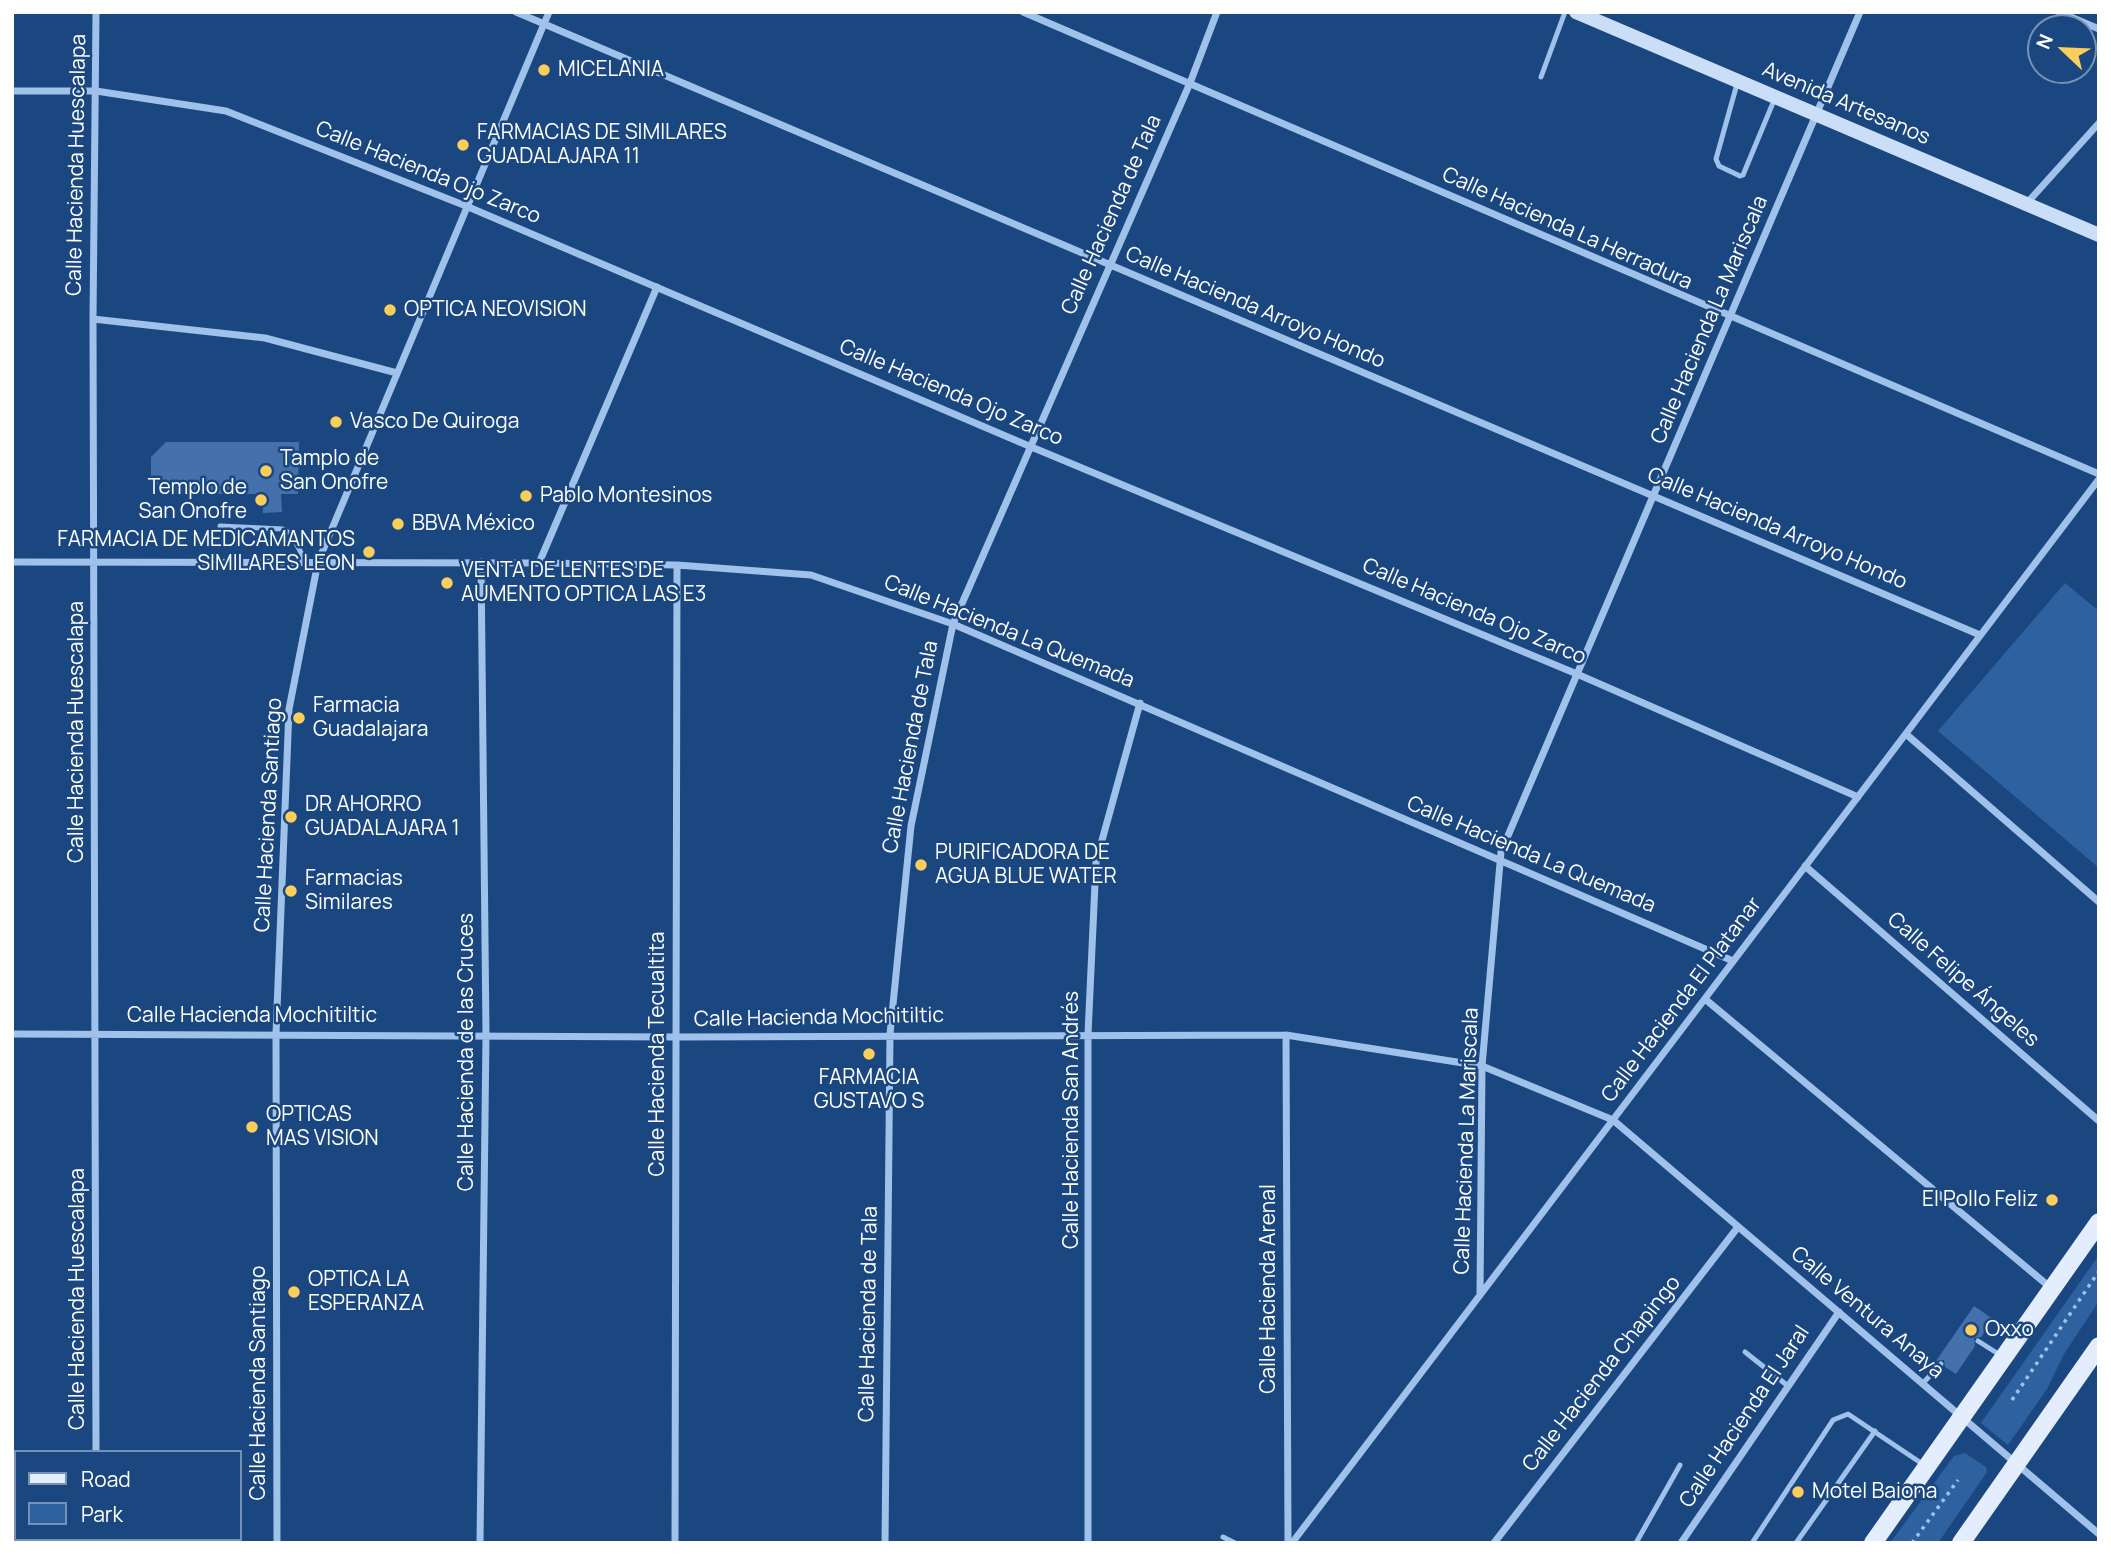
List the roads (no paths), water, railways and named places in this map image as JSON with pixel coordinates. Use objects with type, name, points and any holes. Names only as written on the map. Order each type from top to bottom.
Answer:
[{"type":"main road","name":"Avenida Artesanos","points":[[1576,12],[2099,235]]},
{"type":"main road","points":[[1873,1543],[2099,1222]]},
{"type":"main road","points":[[1961,1543],[2099,1346]]},
{"type":"street","name":"Calle Hacienda Huescalapa","points":[[96,12],[93,319],[96,1450]]},
{"type":"street","name":"Calle Hacienda Arroyo Hondo","points":[[516,12],[1980,635]]},
{"type":"street","name":"Calle Hacienda Santiago","points":[[277,1543],[276,1034],[289,709],[318,562],[549,12]]},
{"type":"street","name":"Calle Hacienda La Herradura","points":[[1023,12],[2099,477]]},
{"type":"street","name":"Calle Hacienda de Tala","points":[[885,1543],[890,1034],[911,826],[953,624],[1190,83],[1217,12]]},
{"type":"street","name":"Calle Hacienda La Mariscala","points":[[1480,1295],[1482,1066],[1501,852],[1860,12]]},
{"type":"street","points":[[2059,12],[2099,29]]},
{"type":"street","name":"Calle Hacienda Ojo Zarco","points":[[12,91],[96,92],[226,111],[466,206],[1029,446],[1577,674],[1858,797]]},
{"type":"street","points":[[2026,204],[2099,123]]},
{"type":"street","points":[[540,563],[657,287]]},
{"type":"street","points":[[93,319],[265,338],[397,373]]},
{"type":"street","name":"Calle Hacienda El Platanar","points":[[1290,1543],[2099,477]]},
{"type":"street","name":"Calle Hacienda La Quemada","points":[[12,562],[481,562],[677,565],[811,575],[953,624],[1733,961]]},
{"type":"street","name":"Calle Hacienda de las Cruces","points":[[480,1543],[486,1034],[481,562]]},
{"type":"street","name":"Calle Hacienda Tecualtita","points":[[676,1543],[677,565]]},
{"type":"street","name":"Calle Hacienda San Andrés","points":[[1088,1543],[1088,1034],[1096,862],[1140,703]]},
{"type":"street","points":[[1906,734],[2099,902]]},
{"type":"street","name":"Calle Felipe Ángeles","points":[[1805,866],[2099,1121]]},
{"type":"street","points":[[1705,999],[2052,1289]]},
{"type":"street","name":"Calle Hacienda Mochitiltic","points":[[12,1034],[486,1034],[676,1037],[890,1034],[1286,1035],[1482,1066],[1613,1120]]},
{"type":"street","name":"Calle Hacienda Arenal","points":[[1286,1035],[1290,1543]]},
{"type":"street","name":"Calle Ventura Anaya","points":[[1613,1120],[2099,1534]]},
{"type":"street","name":"Calle Hacienda Chapingo","points":[[1494,1543],[1738,1227]]},
{"type":"street","name":"Calle Hacienda El Jaral","points":[[1681,1543],[1839,1312]]},
{"type":"lane","points":[[1541,77],[1565,12]]},
{"type":"lane","points":[[1738,81],[1716,159],[1719,166],[1740,176],[1743,176],[1776,97]]},
{"type":"lane","points":[[220,526],[283,529],[291,534],[306,562]]},
{"type":"lane","points":[[1978,1341],[2003,1357]]},
{"type":"lane","points":[[1745,1352],[1788,1386]]},
{"type":"lane","points":[[1923,1383],[1941,1364]]},
{"type":"lane","points":[[1752,1543],[1833,1420],[1848,1414],[1927,1466]]},
{"type":"lane","points":[[1796,1543],[1875,1431]]},
{"type":"lane","points":[[1636,1543],[1680,1465]]},
{"type":"lane","points":[[1223,1537],[1235,1543]]},
{"type":"place","name":"MICELANIA","points":[[544,70]]},
{"type":"place","name":"FARMACIAS DE SIMILARES GUADALAJARA 11","points":[[463,145]]},
{"type":"place","name":"OPTICA NEOVISION","points":[[390,310]]},
{"type":"place","name":"Vasco De Quiroga","points":[[336,422]]},
{"type":"place","name":"Tamplo de San Onofre","points":[[266,471]]},
{"type":"place","name":"Pablo Montesinos","points":[[526,496]]},
{"type":"place","name":"Templo de San Onofre","points":[[261,500]]},
{"type":"place","name":"BBVA México","points":[[398,524]]},
{"type":"place","name":"FARMACIA DE MEDICAMANTOS SIMILARES LEON","points":[[369,552]]},
{"type":"place","name":"VENTA DE LENTES DE AUMENTO OPTICA LAS E3","points":[[447,583]]},
{"type":"place","name":"Farmacia Guadalajara","points":[[299,718]]},
{"type":"place","name":"DR AHORRO GUADALAJARA 1","points":[[291,817]]},
{"type":"place","name":"PURIFICADORA DE AGUA BLUE WATER","points":[[921,865]]},
{"type":"place","name":"Farmacias Similares","points":[[291,891]]},
{"type":"place","name":"FARMACIA GUSTAVO S","points":[[869,1054]]},
{"type":"place","name":"OPTICAS MAS VISION","points":[[252,1127]]},
{"type":"place","name":"El Pollo Feliz","points":[[2052,1200]]},
{"type":"place","name":"OPTICA LA ESPERANZA","points":[[294,1292]]},
{"type":"place","name":"Oxxo","points":[[1971,1330]]},
{"type":"place","name":"Motel Baiona","points":[[1798,1492]]}]
